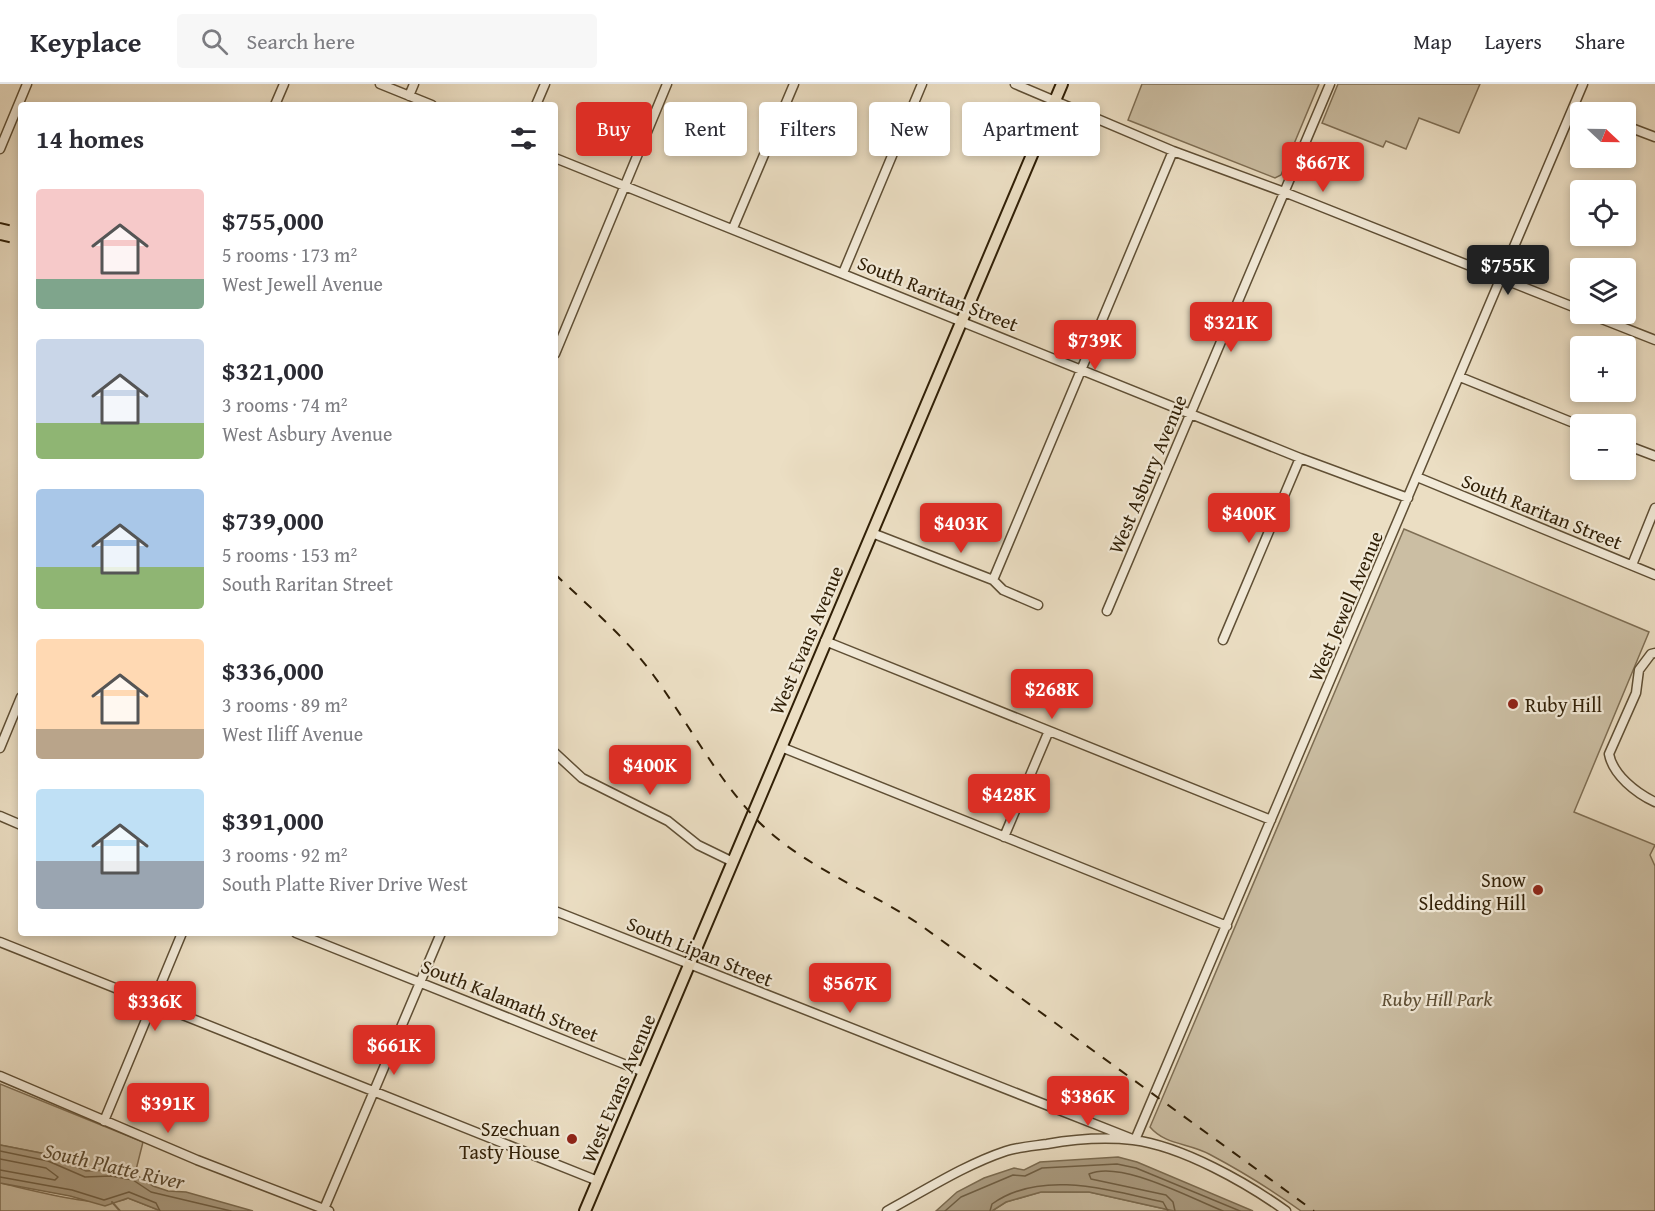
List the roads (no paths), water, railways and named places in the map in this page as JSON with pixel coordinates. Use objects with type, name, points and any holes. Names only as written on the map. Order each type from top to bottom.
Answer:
[{"type":"main road","name":"West Evans Avenue","points":[[585,1211],[1062,84]]},
{"type":"street","points":[[20,102],[27,84]]},
{"type":"street","points":[[276,102],[284,84]]},
{"type":"street","points":[[380,84],[424,102]]},
{"type":"street","points":[[409,96],[414,84]]},
{"type":"street","points":[[538,102],[545,84]]},
{"type":"street","points":[[558,347],[667,84]]},
{"type":"street","points":[[733,228],[794,84]]},
{"type":"street","points":[[843,273],[922,84]]},
{"type":"street","points":[[1015,84],[1173,151],[1284,192],[1570,306]]},
{"type":"street","name":"West Asbury Avenue","points":[[1107,611],[1330,84]]},
{"type":"street","name":"West Jewell Avenue","points":[[1575,102],[1583,84]]},
{"type":"street","points":[[0,149],[18,106]]},
{"type":"street","name":"West Jewell Avenue","points":[[1135,1140],[1570,115]]},
{"type":"street","points":[[1636,130],[1655,137]]},
{"type":"street","points":[[993,580],[1173,151]]},
{"type":"street","name":"South Raritan Street","points":[[558,159],[1082,368],[1300,458],[1408,498]]},
{"type":"street","points":[[1614,324],[1655,340]]},
{"type":"street","points":[[1460,377],[1570,422]]},
{"type":"street","points":[[1636,449],[1655,456]]},
{"type":"street","points":[[1223,640],[1300,458]]},
{"type":"street","name":"South Raritan Street","points":[[1418,477],[1655,575]]},
{"type":"street","points":[[1632,566],[1655,508]]},
{"type":"street","points":[[872,532],[993,580],[1003,590],[1038,605]]},
{"type":"street","points":[[825,641],[1048,733],[1271,820]]},
{"type":"street","points":[[1655,653],[1651,654],[1639,670],[1636,693],[1609,754],[1610,762],[1621,777],[1644,797],[1655,802]]},
{"type":"street","points":[[0,748],[18,704]]},
{"type":"street","points":[[1004,837],[1048,733]]},
{"type":"street","points":[[781,747],[1227,926]]},
{"type":"street","points":[[558,756],[582,778],[668,821],[698,845],[733,862]]},
{"type":"street","points":[[0,816],[18,824]]},
{"type":"street","name":"South Lipan Street","points":[[558,912],[1135,1140],[1211,1166],[1265,1196],[1286,1211]]},
{"type":"street","points":[[104,1121],[181,936]]},
{"type":"street","name":"South Kalamath Street","points":[[304,936],[644,1072]]},
{"type":"street","points":[[0,1076],[104,1121],[326,1210],[440,936]]},
{"type":"street","points":[[0,942],[598,1181]]},
{"type":"street","points":[[887,1211],[970,1166],[1008,1150],[1068,1140],[1135,1140]]},
{"type":"water","points":[[0,1145],[51,1155],[86,1171],[111,1170],[135,1174],[153,1186],[168,1191],[186,1192],[253,1211],[161,1211],[128,1198],[105,1206],[70,1196],[0,1183]]},
{"type":"water","points":[[1118,1157],[1137,1162],[1253,1211],[1174,1211],[1089,1192],[1041,1192],[1006,1202],[992,1211],[936,1211],[957,1192],[984,1178],[1014,1168],[1024,1170],[1040,1162]]},
{"type":"waterway","points":[[112,1202],[120,1211]]},
{"type":"railway","points":[[0,223],[18,227]]},
{"type":"railway","points":[[0,240],[18,244]]},
{"type":"railway","points":[[558,577],[632,648],[667,694],[731,789],[761,824],[817,866],[919,924],[1314,1211]]},
{"type":"place","name":"Ruby Hill","points":[[1513,704]]},
{"type":"place","name":"Snow Sledding Hill","points":[[1538,890]]},
{"type":"place","name":"Szechuan Tasty House","points":[[572,1139]]},
{"type":"park label","name":"Ruby Hill Park","points":[[1437,998]]},
{"type":"water label","name":"South Platte River","points":[[114,1166]]}]
